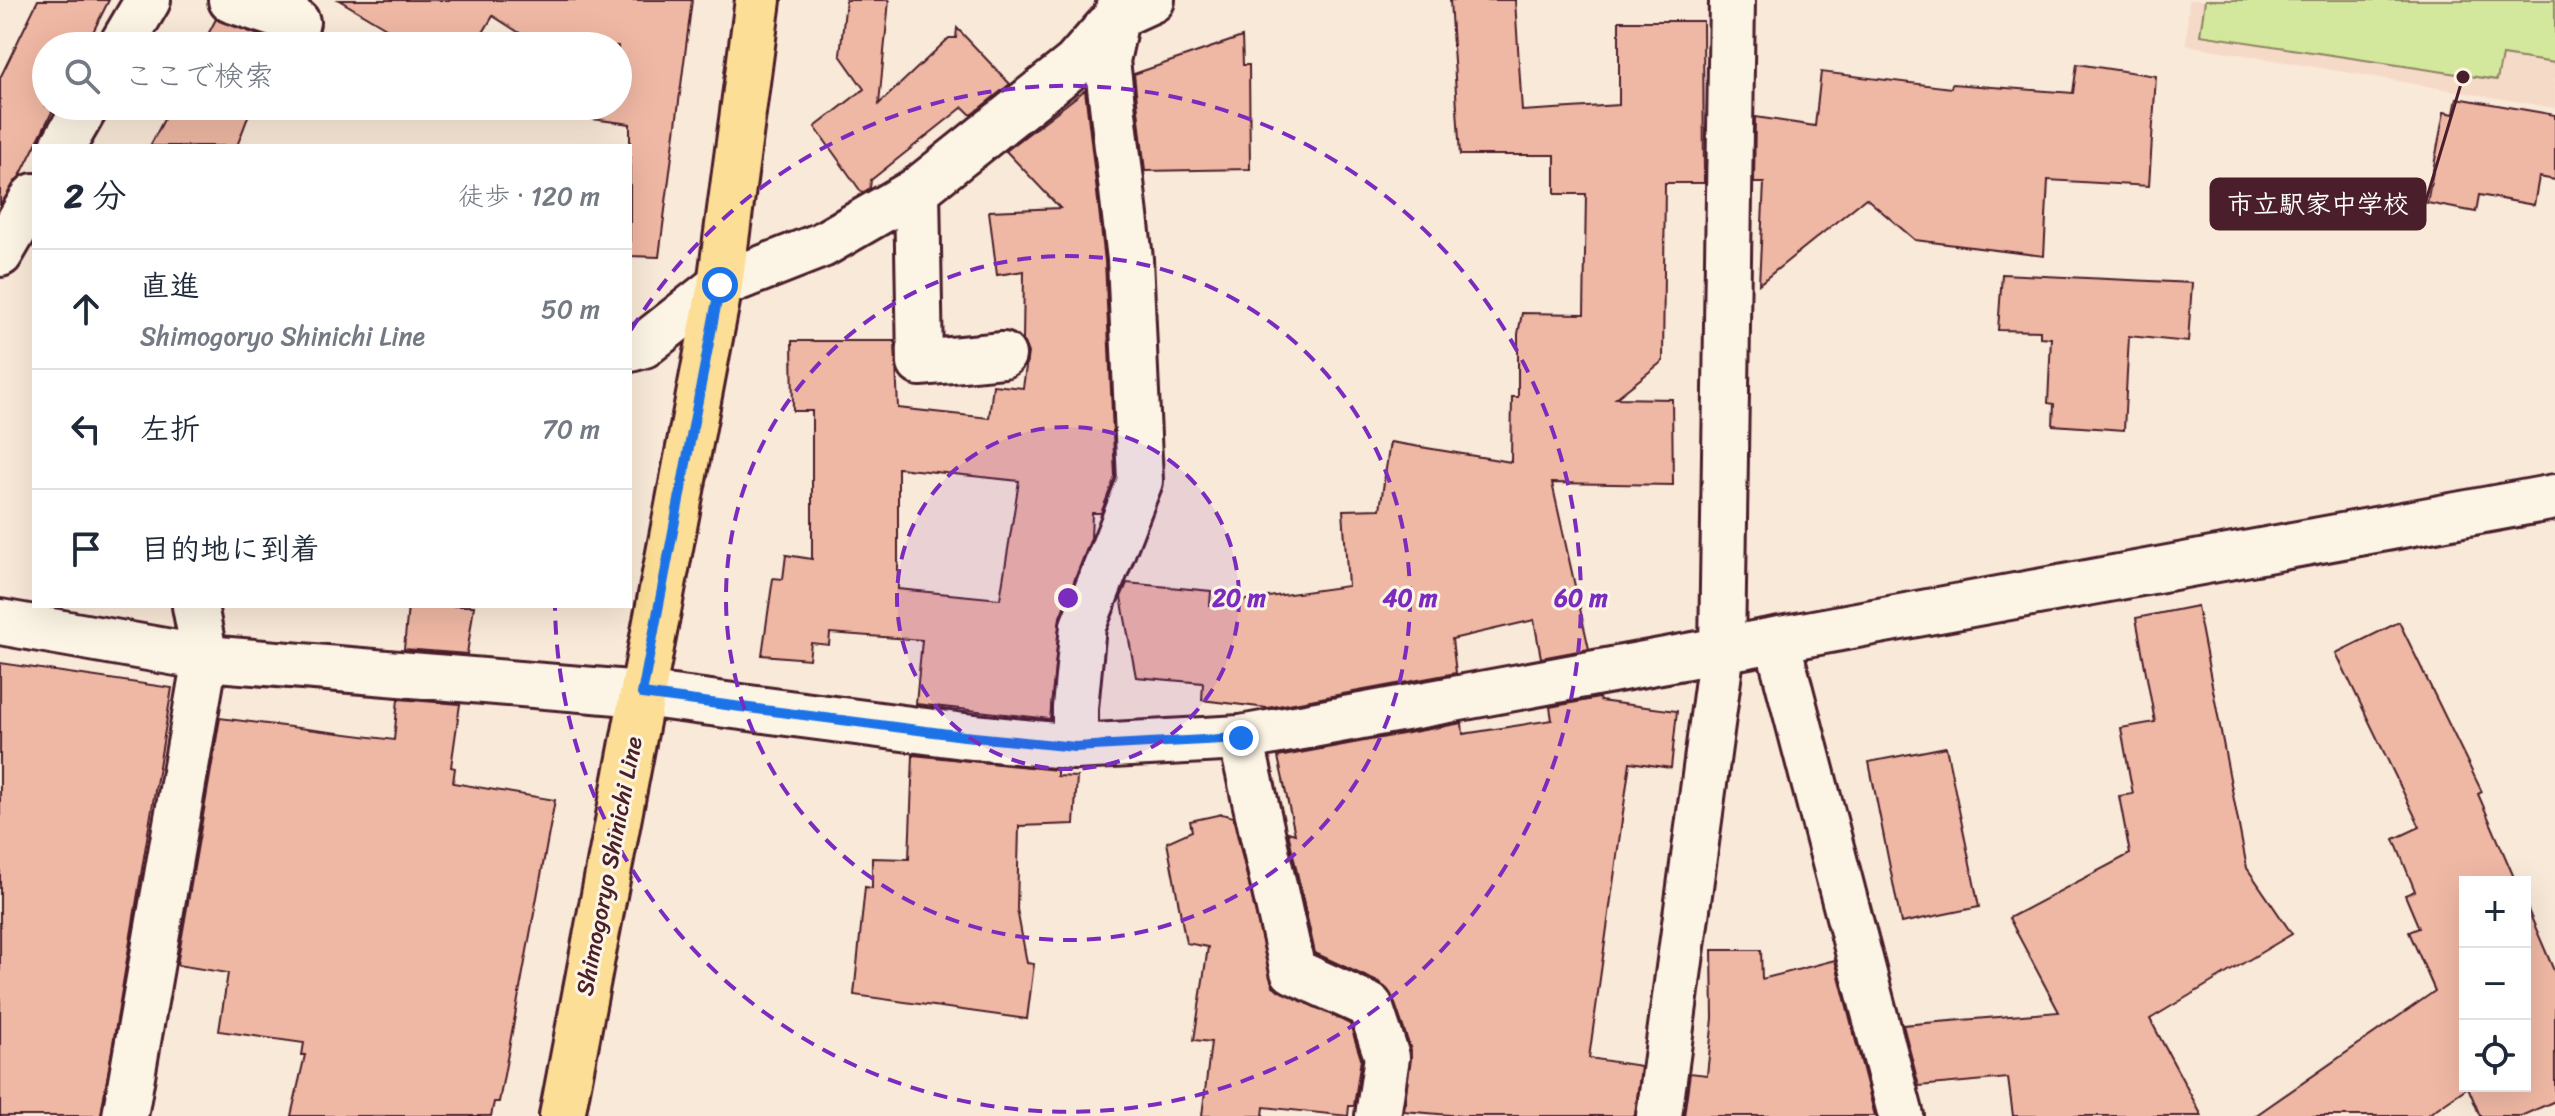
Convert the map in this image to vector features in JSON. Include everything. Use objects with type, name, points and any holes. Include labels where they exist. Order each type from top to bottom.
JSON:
[{"type":"main road","name":"Shimogoryo Shinichi Line","points":[[562,1116],[720,285],[758,0]]},
{"type":"street","points":[[129,32],[148,0]]},
{"type":"street","points":[[231,0],[297,22]]},
{"type":"street","points":[[1659,1116],[1722,650],[1732,0]]},
{"type":"street","points":[[632,348],[644,345],[720,285],[822,245],[917,190],[1075,64],[1130,5]]},
{"type":"street","points":[[1075,747],[1075,708],[1083,626],[1140,481],[1130,259],[1107,61],[1130,5]]},
{"type":"street","points":[[64,144],[78,120]]},
{"type":"street","points":[[917,190],[920,363],[1003,355]]},
{"type":"street","points":[[0,254],[32,199]]},
{"type":"street","points":[[0,622],[205,658],[642,694],[964,736],[1075,747],[1241,738],[2555,497]]},
{"type":"street","points":[[125,1116],[205,658],[195,608]]},
{"type":"street","points":[[1777,640],[1901,1116]]},
{"type":"street","points":[[1241,738],[1293,971],[1370,1006],[1387,1057],[1378,1116]]},
{"type":"shaded area","points":[[2189,0],[2555,0],[2555,108],[2186,45]]},
{"type":"green space","points":[[2205,0],[2555,0],[2555,63],[2502,55],[2497,80],[2200,35]]},
{"type":"building","points":[[38,0],[109,0],[93,32],[32,32],[32,120],[48,120],[36,144],[32,144],[32,152],[20,176],[0,205],[0,78]]},
{"type":"building","points":[[339,0],[692,0],[659,257],[632,256],[630,124],[600,120],[632,120],[632,32],[518,32],[493,16],[483,32],[383,32],[386,28]]},
{"type":"building","points":[[846,0],[889,0],[879,104],[949,38],[956,38],[957,28],[1010,84],[971,115],[963,107],[871,180],[870,188],[862,193],[815,127],[864,89],[840,55]]},
{"type":"building","points":[[1450,0],[1515,0],[1522,111],[1619,105],[1619,21],[1703,21],[1704,183],[1665,183],[1663,361],[1616,398],[1672,399],[1673,485],[1552,483],[1589,649],[1541,658],[1534,620],[1452,639],[1456,673],[1267,708],[1202,700],[1203,683],[1136,677],[1121,597],[1127,583],[1211,591],[1210,605],[1348,586],[1343,510],[1380,509],[1390,442],[1511,462],[1512,397],[1518,397],[1518,334],[1522,313],[1584,314],[1586,194],[1555,194],[1555,155],[1460,155]]},
{"type":"building","points":[[216,19],[250,32],[209,32]]},
{"type":"building","points":[[1242,37],[1243,65],[1249,65],[1250,169],[1145,171],[1134,74]]},
{"type":"building","points":[[2077,64],[2156,76],[2149,186],[2048,180],[2044,256],[1915,240],[1866,198],[1759,284],[1764,183],[1754,183],[1755,117],[1815,126],[1821,72],[1951,88],[1952,84],[2073,93]]},
{"type":"building","points":[[1085,90],[1105,261],[1115,477],[1101,513],[1092,513],[1091,538],[1060,617],[1050,719],[916,704],[922,640],[830,633],[829,645],[811,643],[809,659],[762,655],[773,578],[783,579],[786,555],[812,559],[812,411],[793,411],[792,341],[895,341],[898,408],[989,418],[993,385],[1023,388],[1028,353],[1023,341],[1024,271],[997,275],[989,211],[1060,208],[1006,151]],"holes":[[[898,468],[1019,481],[1000,599],[898,589]]]},
{"type":"building","points":[[2457,98],[2555,115],[2555,180],[2539,177],[2534,205],[2479,195],[2476,212],[2427,203],[2444,112],[2454,114]]},
{"type":"building","points":[[164,120],[247,120],[238,144],[151,144]]},
{"type":"building","points":[[2002,274],[2192,283],[2188,342],[2129,336],[2124,430],[2053,425],[2054,404],[2048,403],[2051,338],[2040,337],[2040,331],[1998,330]]},
{"type":"building","points":[[2197,606],[2247,868],[2292,934],[2150,1019],[2202,1116],[2013,1116],[2008,1078],[1919,1086],[1903,1025],[2059,1012],[2009,918],[2130,854],[2119,796],[2133,794],[2121,728],[2155,722],[2136,618]]},
{"type":"building","points":[[408,608],[474,608],[467,654],[404,649]]},
{"type":"building","points":[[2399,622],[2482,792],[2478,794],[2513,876],[2459,876],[2461,1092],[2426,1116],[2255,1116],[2435,991],[2409,932],[2419,928],[2405,895],[2415,891],[2394,839],[2420,827],[2336,653]]},
{"type":"building","points":[[0,663],[172,688],[101,1116],[0,1116]]},
{"type":"building","points":[[1599,698],[1600,701],[1677,711],[1671,768],[1630,762],[1589,1058],[1641,1066],[1635,1116],[1462,1116],[1404,1111],[1411,1050],[1393,998],[1380,983],[1315,953],[1288,832],[1295,834],[1278,757],[1462,723],[1463,734],[1552,720],[1550,707]]},
{"type":"building","points":[[398,699],[460,704],[451,767],[455,768],[453,783],[555,800],[499,1102],[494,1102],[491,1116],[291,1116],[305,1055],[302,1055],[304,1043],[219,1031],[228,973],[177,965],[220,718],[394,740]]},
{"type":"building","points":[[1946,747],[1979,907],[1901,923],[1869,762]]},
{"type":"building","points":[[913,755],[1057,770],[1057,776],[1077,777],[1074,824],[1019,826],[1017,909],[1027,963],[1034,964],[1027,1019],[854,995],[865,887],[872,888],[872,858],[909,859]]},
{"type":"building","points":[[1222,814],[1233,817],[1273,986],[1350,1024],[1361,1059],[1354,1106],[1349,1106],[1348,1116],[1264,1107],[1263,1116],[1202,1116],[1211,1042],[1194,1040],[1208,947],[1186,943],[1167,842],[1192,831],[1190,821]]},
{"type":"building","points":[[2531,917],[2555,973],[2555,1101],[2521,1116],[2480,1116],[2470,1092],[2531,1092]]},
{"type":"building","points":[[1712,950],[1761,950],[1762,979],[1835,960],[1875,1116],[1684,1116],[1690,1073],[1707,1075],[1713,1018]]},
{"type":"place","name":"市立駅家中学校","points":[[2463,77]]},
{"type":"route","points":[[720,285],[642,694],[964,736],[1075,747],[1241,738]]}]
